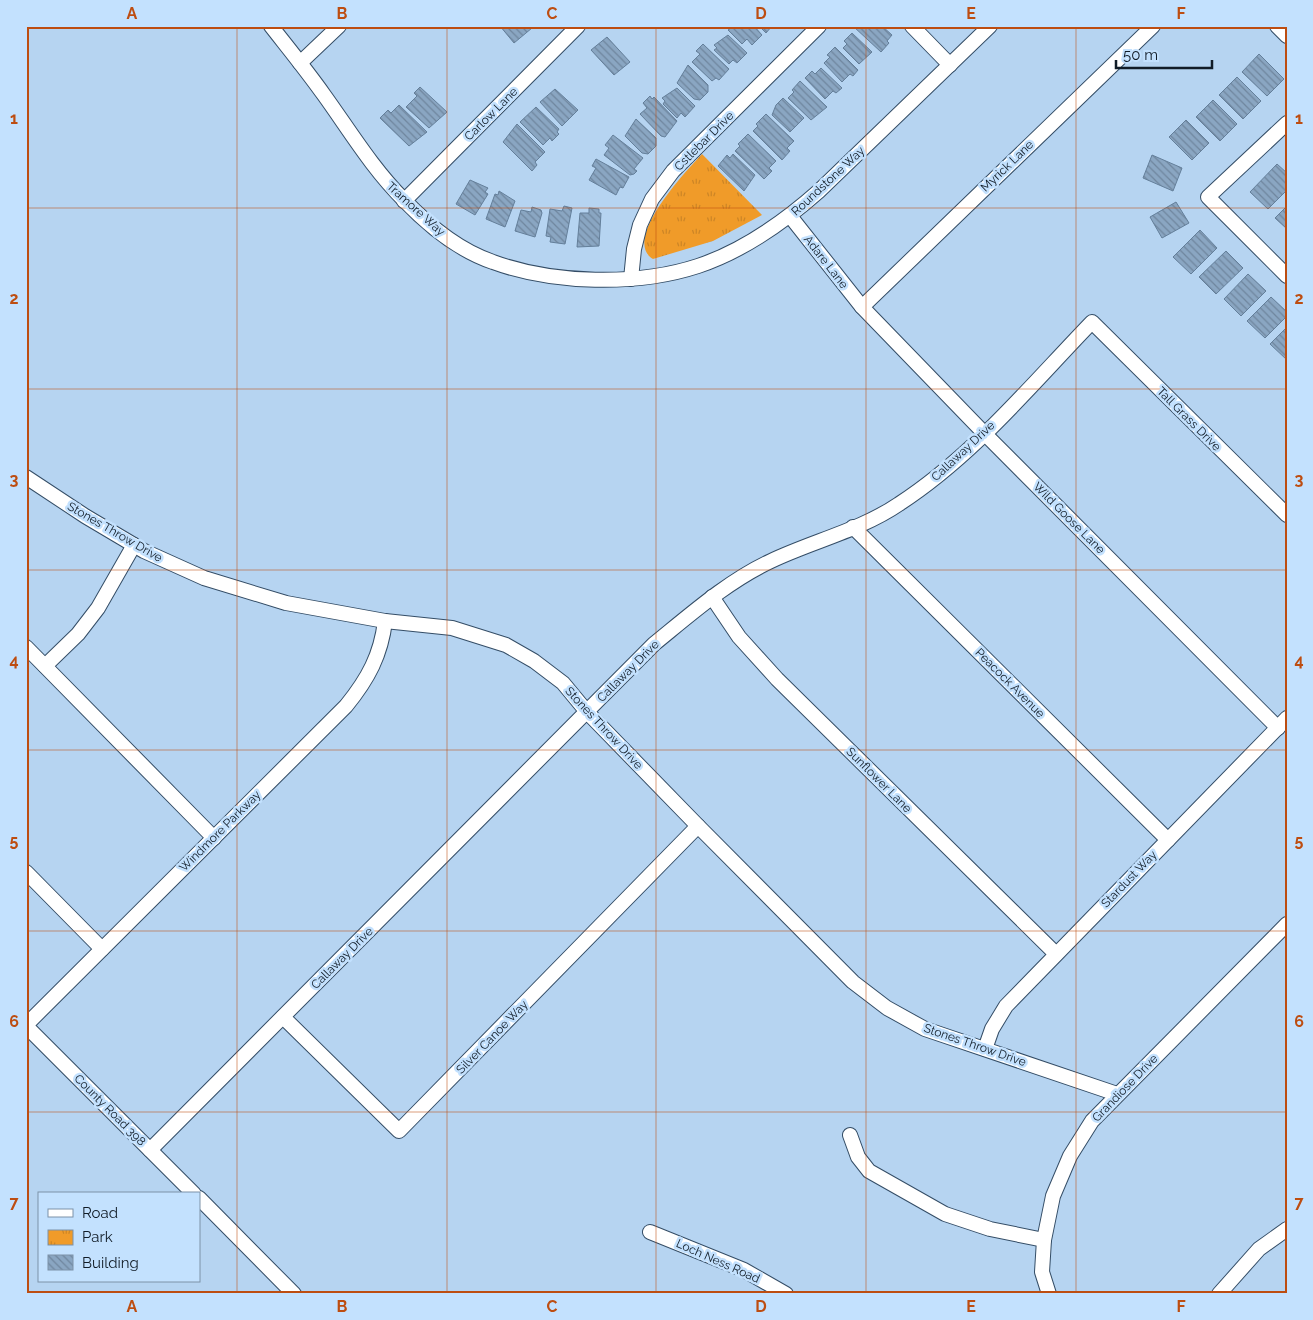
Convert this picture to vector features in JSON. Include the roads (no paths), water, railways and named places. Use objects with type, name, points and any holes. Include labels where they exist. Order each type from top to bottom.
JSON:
[{"type":"street","name":"Tramore Way","points":[[271,26],[300,62],[361,151],[404,201],[455,242],[492,262],[537,275],[585,280],[631,279]]},
{"type":"street","points":[[300,62],[339,26]]},
{"type":"street","name":"Carlow Lane","points":[[404,201],[578,26]]},
{"type":"street","name":"Cstlebar Drive","points":[[631,279],[634,248],[640,225],[652,199],[673,172],[818,26]]},
{"type":"street","points":[[912,26],[950,64]]},
{"type":"street","name":"Roundstone Way","points":[[631,279],[698,266],[750,242],[790,216],[990,26]]},
{"type":"street","name":"Myrick Lane","points":[[862,306],[1153,26]]},
{"type":"street","points":[[1277,26],[1287,36]]},
{"type":"street","points":[[1287,123],[1208,197],[1287,276]]},
{"type":"street","name":"Adare Lane","points":[[790,216],[862,306]]},
{"type":"street","name":"Wild Goose Lane","points":[[862,306],[984,433],[1282,723]]},
{"type":"street","name":"Callaway Drive","points":[[150,1150],[654,644],[712,597],[770,561],[853,527],[898,506],[940,476],[1092,322]]},
{"type":"street","name":"Tall Grass Drive","points":[[1092,322],[1287,515]]},
{"type":"street","name":"Stones Throw Drive","points":[[26,477],[85,516],[134,545],[204,578],[286,603],[385,621],[452,628],[506,645],[534,661],[563,683],[587,712],[698,826],[860,987],[887,1008],[925,1029],[1117,1094]]},
{"type":"street","name":"Peacock Avenue","points":[[853,527],[1168,840]]},
{"type":"street","points":[[45,666],[78,634],[98,608],[134,545]]},
{"type":"street","name":"Sunflower Lane","points":[[712,597],[739,637],[777,679],[1056,954]]},
{"type":"street","name":"Windmore Parkway","points":[[26,1025],[346,706],[376,663],[383,639],[385,621]]},
{"type":"street","points":[[26,647],[214,838]]},
{"type":"street","name":"Stardust Way","points":[[985,1049],[992,1029],[1006,1006],[1282,723]]},
{"type":"street","name":"Silver Canoe Way","points":[[283,1017],[399,1131],[698,826]]},
{"type":"street","points":[[26,872],[102,949]]},
{"type":"street","name":"Grandiose Drive","points":[[1048,1294],[1042,1272],[1044,1240],[1053,1196],[1070,1156],[1092,1121],[1287,924]]},
{"type":"street","name":"County Road 398","points":[[26,1025],[192,1192]]},
{"type":"street","points":[[850,1135],[858,1157],[869,1171],[945,1214],[990,1230],[1044,1240]]},
{"type":"street","points":[[200,1199],[294,1294]]},
{"type":"street","points":[[1218,1294],[1260,1249],[1287,1229]]},
{"type":"street","name":"Loch Ness Road","points":[[650,1232],[744,1270],[786,1294]]}]
